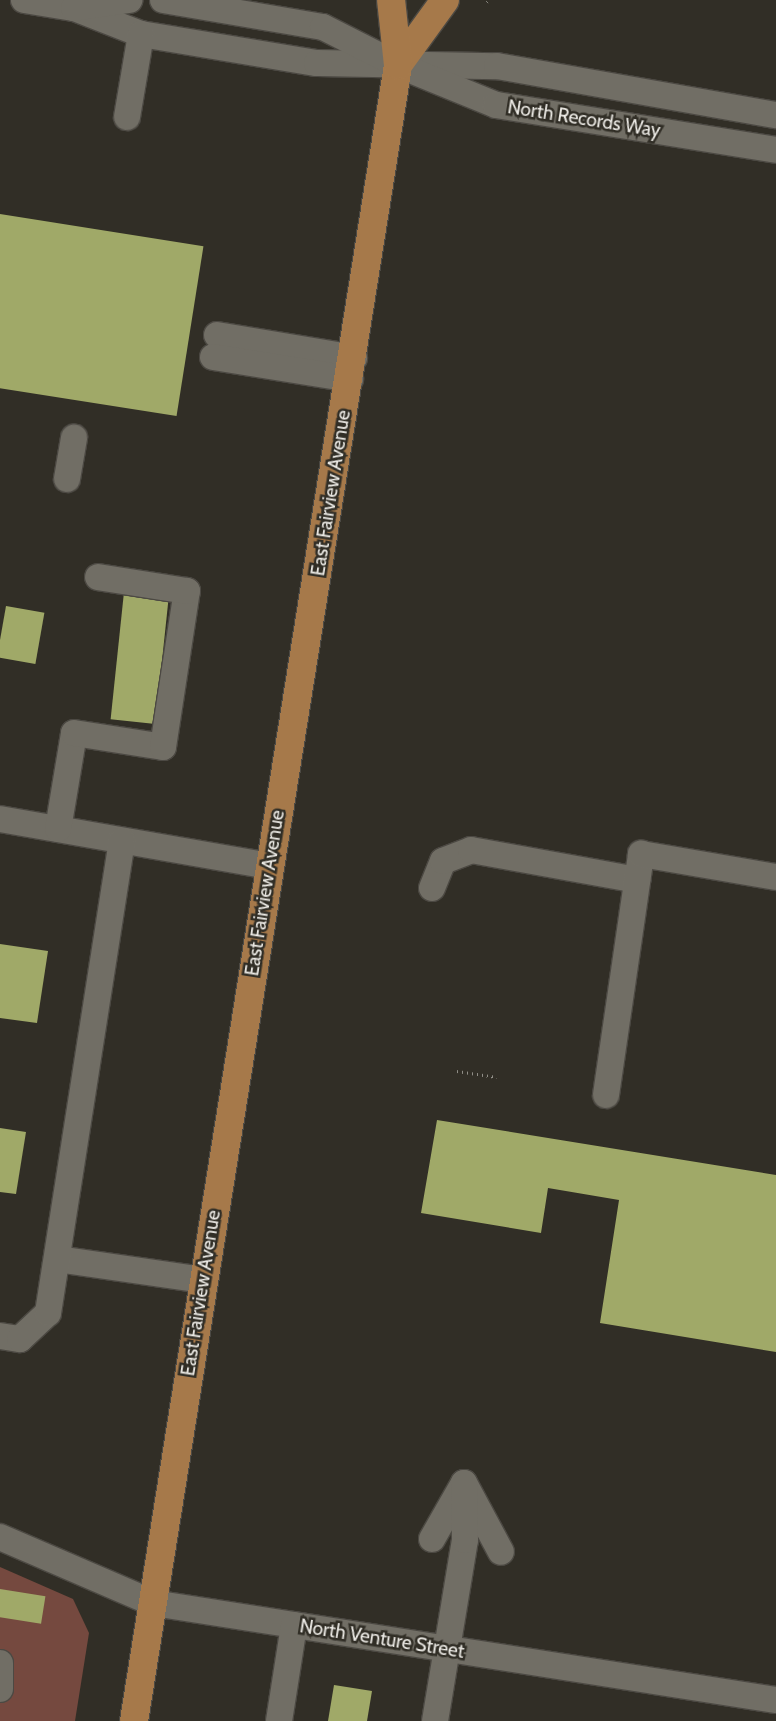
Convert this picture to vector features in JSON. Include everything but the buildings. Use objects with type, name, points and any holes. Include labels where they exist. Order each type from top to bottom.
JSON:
[{"type":"main road","name":"East Fairview Avenue","points":[[134,1721],[269,866],[352,368],[398,65],[391,0]]},
{"type":"main road","name":"East Fairview Avenue","points":[[398,65],[445,0]]},
{"type":"street","name":"North Records Way","points":[[24,0],[74,8],[141,34],[317,63],[498,66],[776,115]]},
{"type":"street","name":"North Records Way","points":[[74,8],[129,0]]},
{"type":"street","name":"North Records Way","points":[[163,0],[323,28],[398,65],[496,105],[776,150]]},
{"type":"street","points":[[128,117],[141,34]]},
{"type":"street","points":[[215,346],[352,368]]},
{"type":"street","points":[[68,479],[74,438]]},
{"type":"street","points":[[58,829],[74,733],[163,747],[187,591],[98,578]]},
{"type":"street","points":[[0,820],[269,866]]},
{"type":"street","points":[[0,1336],[20,1339],[48,1313],[122,841]]},
{"type":"street","points":[[432,888],[443,861],[471,850],[637,880]]},
{"type":"street","points":[[606,1095],[641,854],[776,877]]},
{"type":"street","points":[[57,1258],[203,1280]]},
{"type":"street","points":[[432,1539],[464,1483]]},
{"type":"street","points":[[464,1483],[501,1552]]},
{"type":"street","points":[[435,1721],[465,1540],[464,1483]]},
{"type":"street","name":"North Venture Street","points":[[0,1537],[152,1603],[776,1700]]},
{"type":"street","points":[[279,1721],[294,1625]]},
{"type":"street","points":[[0,1663],[0,1689]]},
{"type":"path","points":[[457,1071],[497,1077]]},
{"type":"shaded area","points":[[0,1567],[73,1599],[89,1633],[75,1721],[0,1721]]}]
